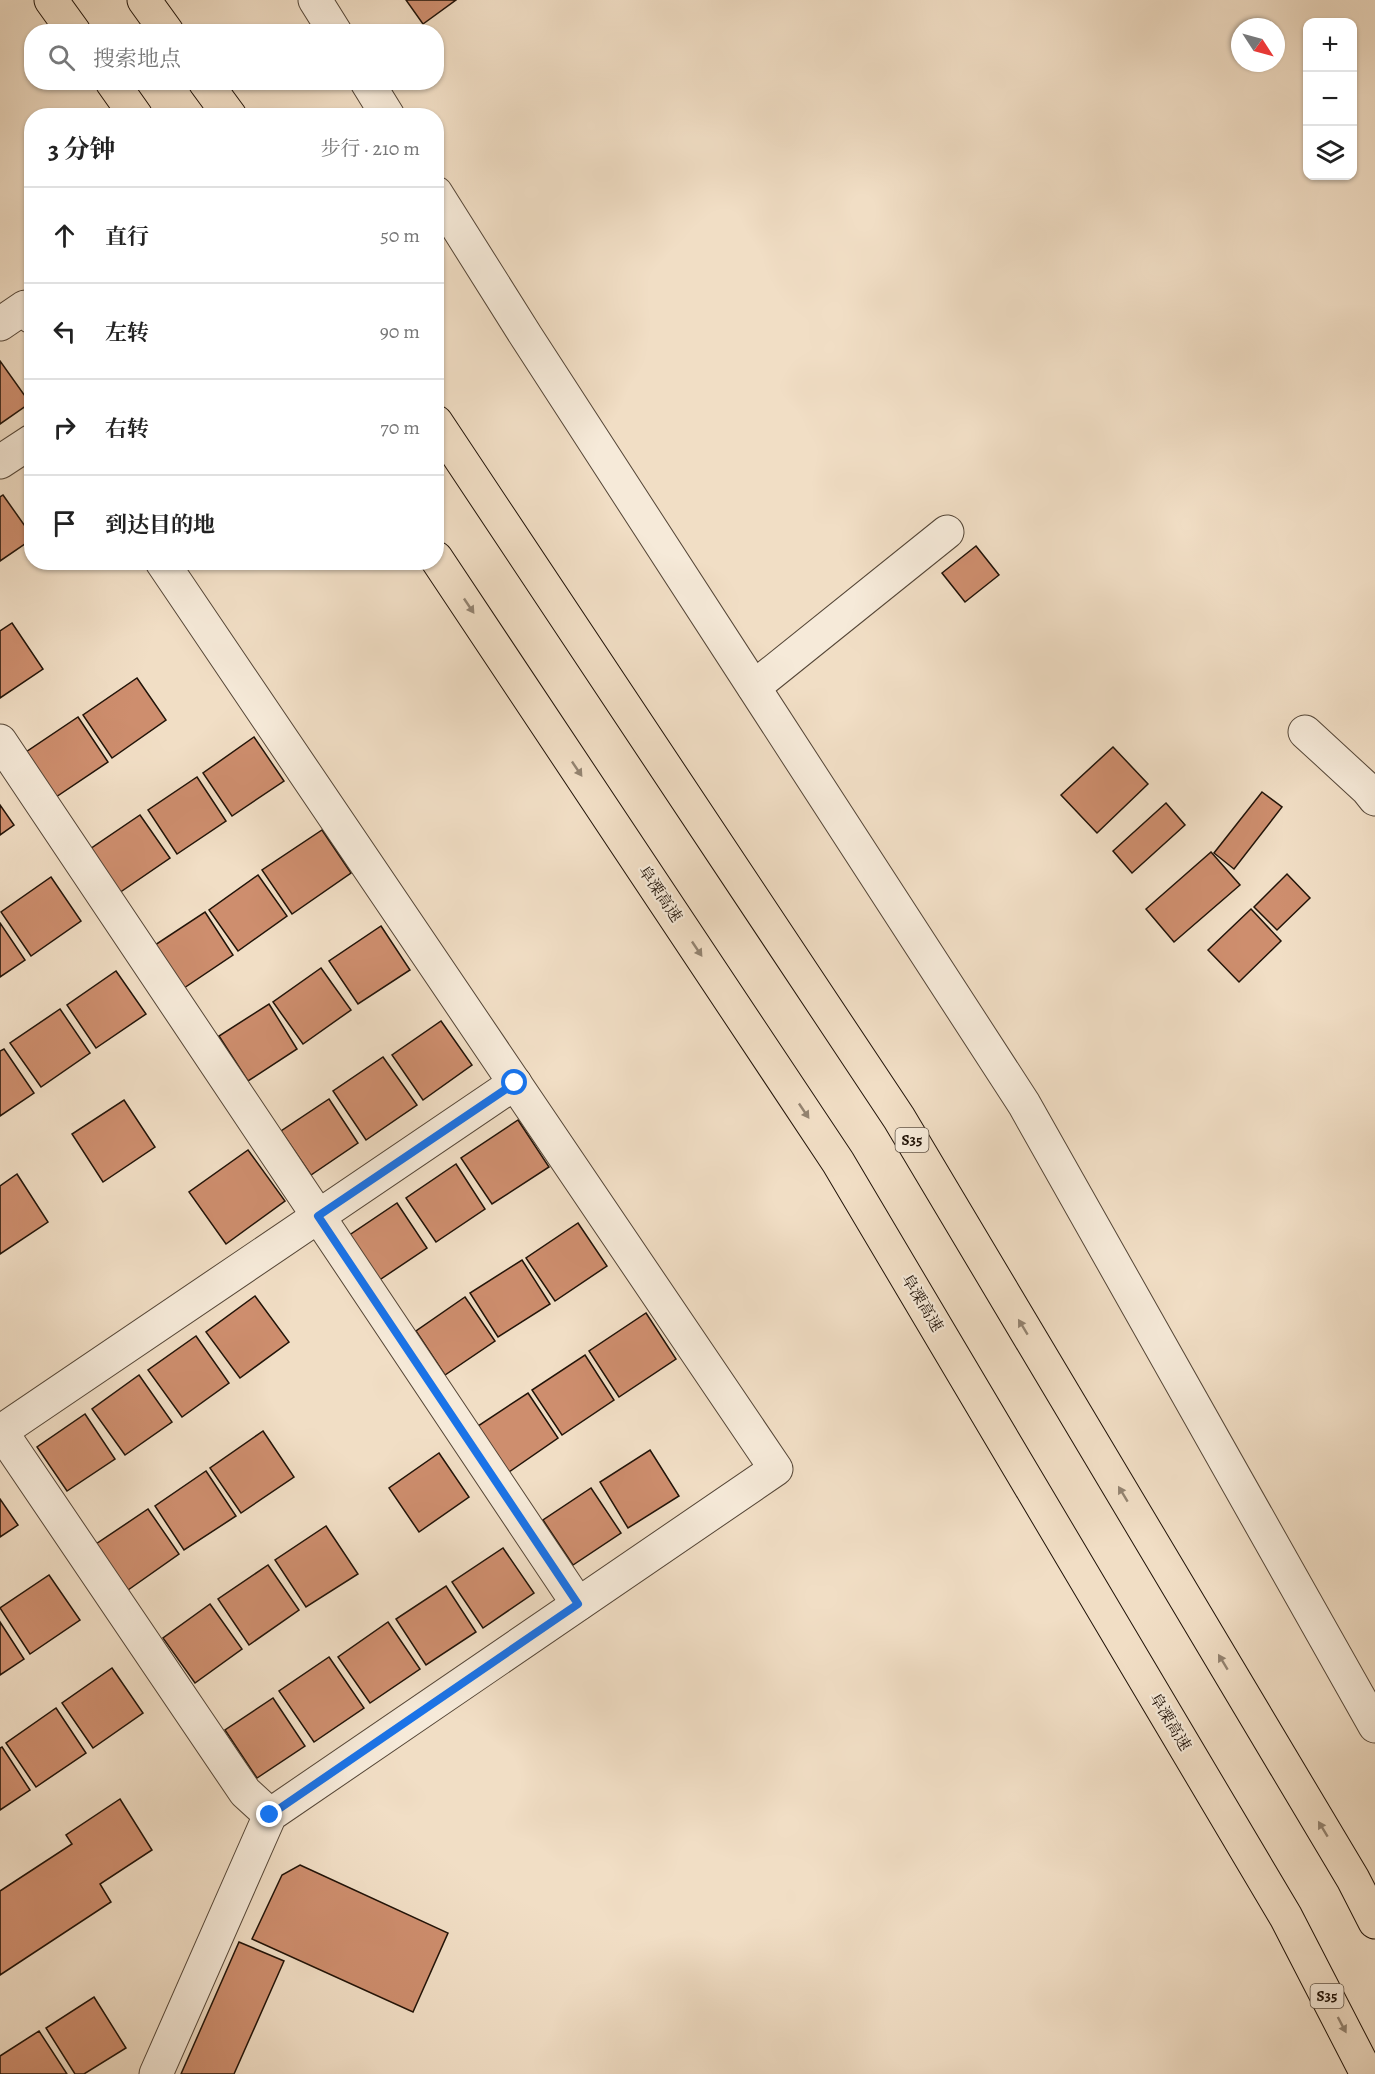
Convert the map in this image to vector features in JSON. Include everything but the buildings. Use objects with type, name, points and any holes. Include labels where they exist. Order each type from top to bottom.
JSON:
[{"type":"highway","points":[[51,0],[68,24]]},
{"type":"highway","points":[[144,0],[161,24]]},
{"type":"highway","points":[[118,90],[130,108]]},
{"type":"highway","points":[[211,90],[224,108]]},
{"type":"highway","name":"S35","points":[[444,434],[899,1118],[1353,1879],[1375,1922]]},
{"type":"highway","name":"阜溧高速","points":[[444,570],[838,1162],[1286,1917],[1367,2074]]},
{"type":"street","points":[[315,0],[330,24]]},
{"type":"street","points":[[372,90],[383,108]]},
{"type":"street","points":[[444,206],[1024,1104],[1375,1726]]},
{"type":"street","points":[[0,324],[24,308]]},
{"type":"street","points":[[0,462],[24,446]]},
{"type":"street","points":[[754,687],[947,532]]},
{"type":"street","points":[[156,2074],[270,1815],[776,1469],[167,570]]},
{"type":"street","points":[[1305,732],[1375,799]]},
{"type":"street","points":[[0,741],[578,1604]]},
{"type":"street","points":[[270,1815],[245,1792],[0,1431],[515,1083]]},
{"type":"route","points":[[270,1815],[578,1604],[318,1216],[515,1083]]}]
